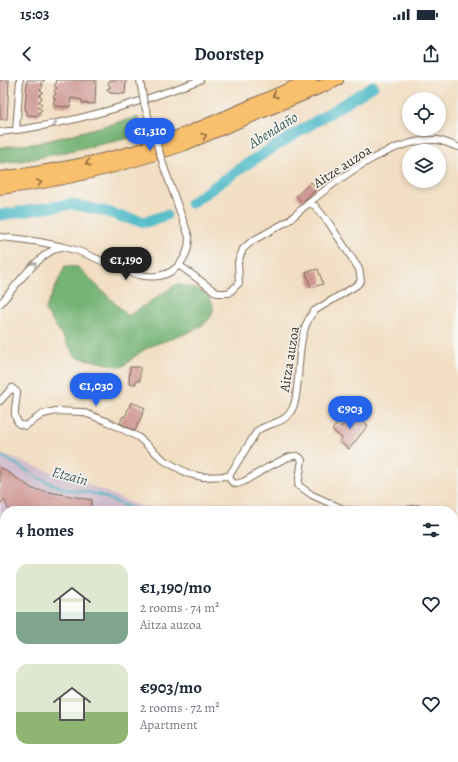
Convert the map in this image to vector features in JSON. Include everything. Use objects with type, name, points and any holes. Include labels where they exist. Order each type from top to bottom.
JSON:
[{"type":"highway","points":[[0,178],[53,171],[136,151],[186,133],[311,80]]},
{"type":"highway","points":[[0,188],[27,185],[85,174],[155,154],[185,144],[338,80]]},
{"type":"street","points":[[16,130],[20,80]]},
{"type":"street","points":[[0,237],[21,239],[89,254],[134,274],[160,276],[174,270],[179,266],[186,254],[189,237],[152,131],[144,103],[140,80]]},
{"type":"street","points":[[0,132],[75,120],[112,110],[200,80]]},
{"type":"street","name":"Aitze auzoa","points":[[308,203],[337,180],[367,161],[404,145],[421,140],[439,140],[458,147]]},
{"type":"street","points":[[179,266],[217,293],[230,293],[239,283],[240,276],[238,262],[243,249],[252,241],[288,221],[308,203]]},
{"type":"street","name":"Aitza auzoa","points":[[229,476],[257,431],[262,427],[285,418],[293,407],[301,355],[302,338],[309,316],[314,311],[357,285],[361,280],[359,269],[328,223],[315,206],[308,203]]},
{"type":"street","points":[[0,304],[39,260],[54,249],[62,247]]},
{"type":"street","points":[[0,401],[12,388],[18,392],[14,410],[15,418],[19,424],[25,426],[42,414],[56,411],[82,412],[106,421],[138,437],[165,461],[189,474],[203,477],[229,476],[231,481],[236,484],[243,482],[280,462],[294,456],[298,456],[302,460],[298,485],[305,491],[337,506]]},
{"type":"shaded area","points":[[0,454],[87,484],[139,506],[0,506]]},
{"type":"green space","points":[[138,117],[144,135],[28,160],[0,163],[0,147],[39,143]]},
{"type":"green space","points":[[65,266],[78,267],[128,316],[177,284],[188,286],[204,293],[211,301],[213,307],[212,315],[207,322],[198,328],[149,347],[122,367],[76,357],[45,310]]},
{"type":"building","points":[[0,80],[9,80],[7,119],[0,119]]},
{"type":"building","points":[[27,80],[45,80],[41,84],[43,86],[40,90],[43,92],[39,96],[42,98],[39,102],[42,104],[38,107],[42,110],[39,112],[39,116],[27,115],[27,110],[25,110]]},
{"type":"building","points":[[55,80],[96,80],[95,104],[82,103],[82,100],[71,98],[70,107],[55,106],[53,102],[56,100],[53,97],[56,94],[54,91],[57,88],[54,85],[57,82]]},
{"type":"building","points":[[110,80],[126,80],[125,94],[110,93],[107,89],[111,87],[108,84]]},
{"type":"building","points":[[311,182],[317,189],[302,202],[296,196]]},
{"type":"building","points":[[318,269],[323,284],[311,288],[306,272]]},
{"type":"building","points":[[130,367],[140,367],[140,381],[136,381],[136,384],[129,384]]},
{"type":"building","points":[[131,402],[145,408],[135,431],[120,423],[123,416],[125,417]]},
{"type":"building","points":[[352,413],[368,425],[349,449],[340,442],[342,438],[332,430],[337,424],[341,427]]},
{"type":"building","points":[[0,467],[33,489],[92,500],[91,506],[7,506],[5,501],[0,503]]},
{"type":"waterway","name":"Abendaño","points":[[191,203],[250,162],[373,86]]},
{"type":"waterway","name":"Abendaño","points":[[0,215],[72,204],[146,222],[166,215]]},
{"type":"waterway","name":"Etzain","points":[[0,455],[41,479],[65,489],[97,494],[126,506]]}]
